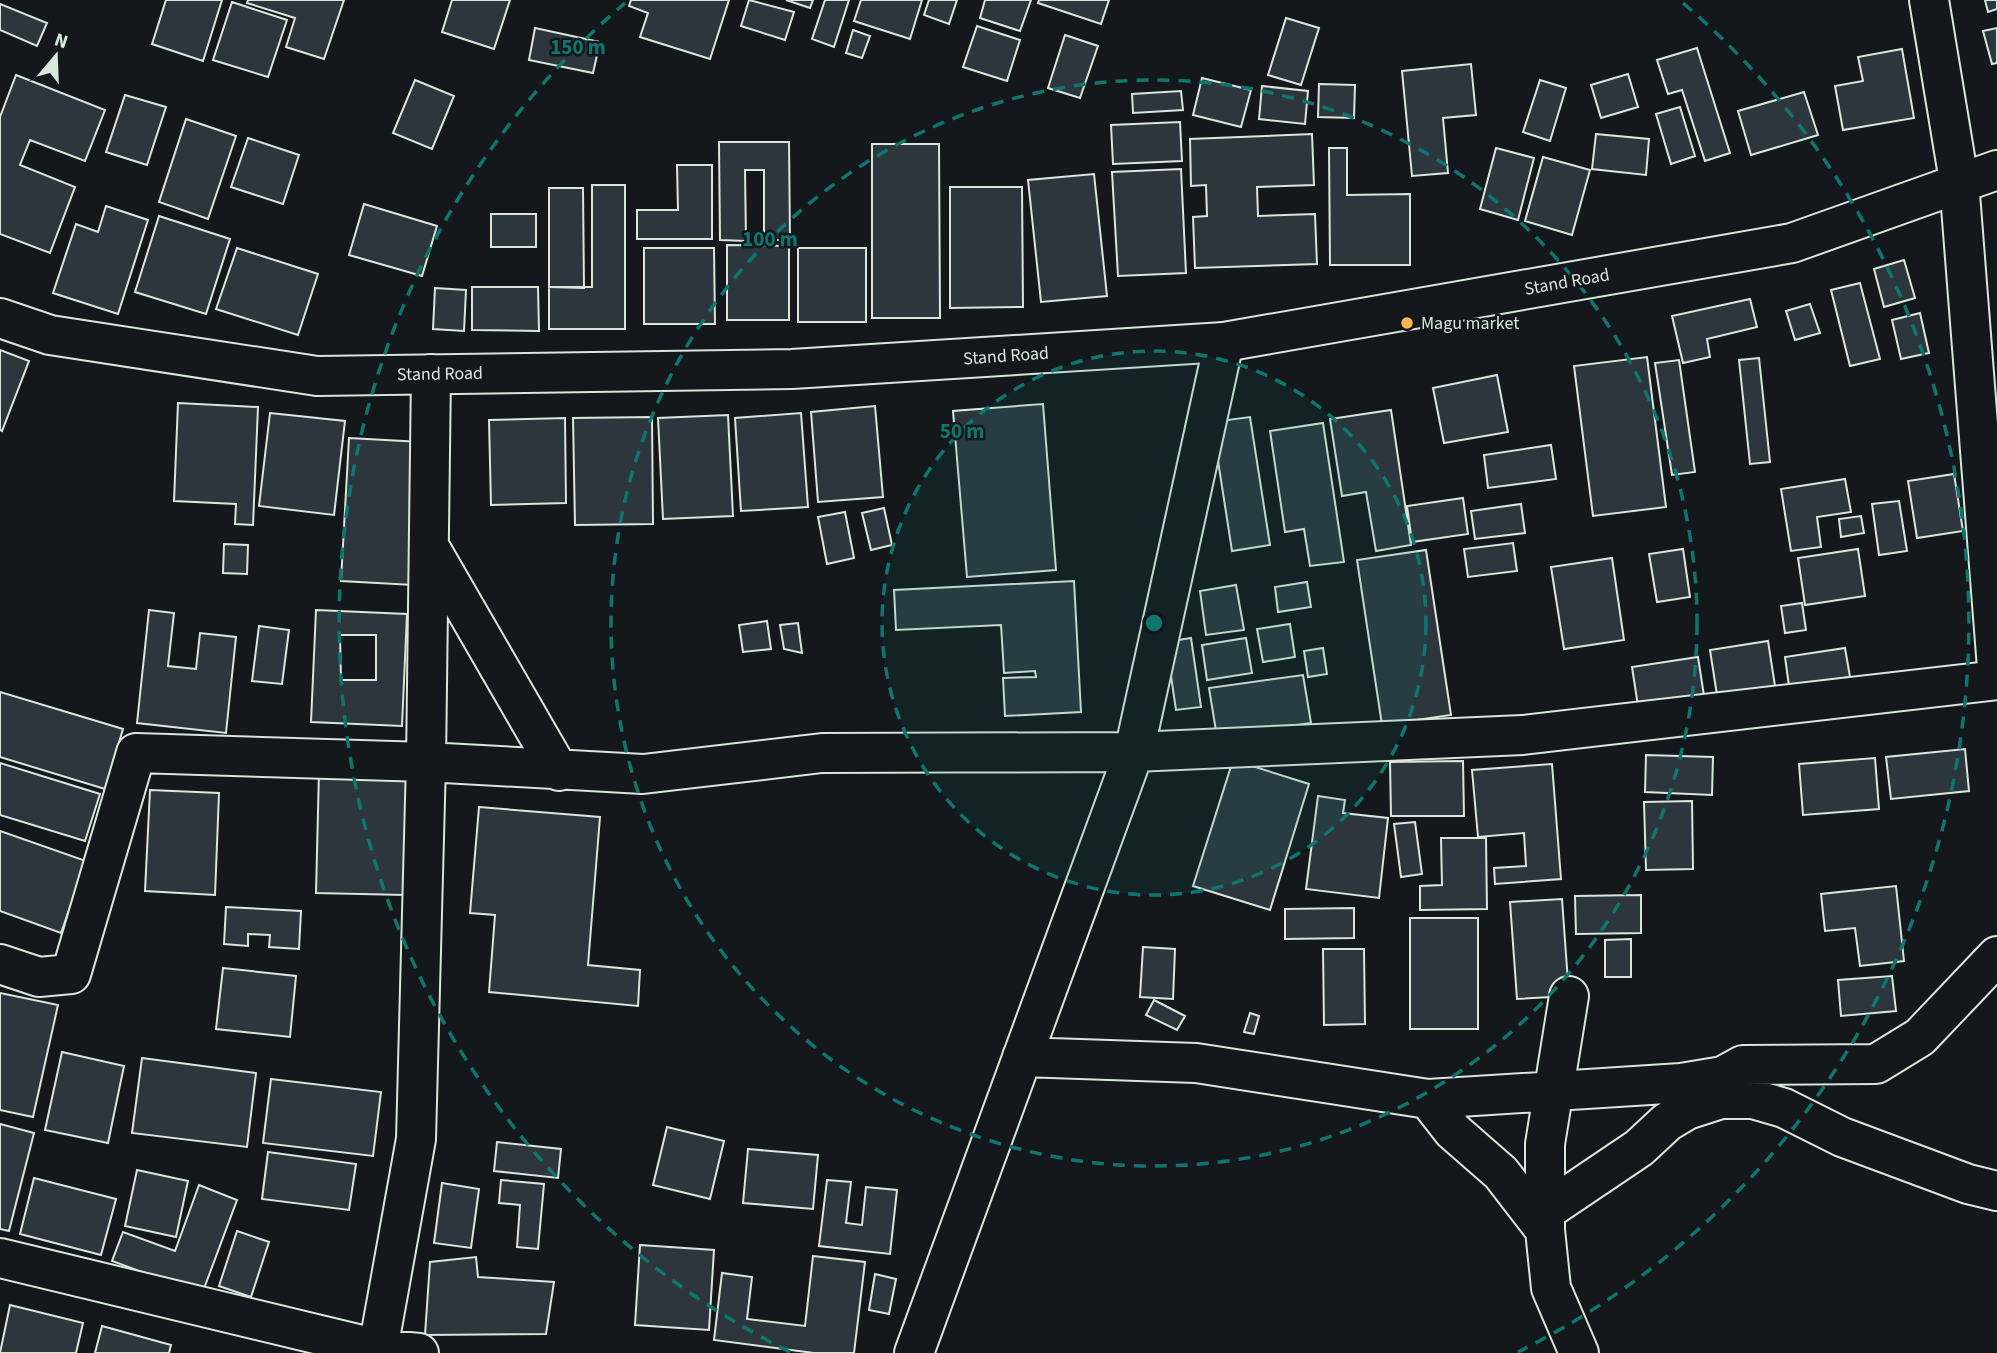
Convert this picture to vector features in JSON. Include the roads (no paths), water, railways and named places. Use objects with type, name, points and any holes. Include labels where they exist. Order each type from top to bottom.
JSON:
[{"type":"street","points":[[1928,0],[1959,181],[1992,538],[1997,668]]},
{"type":"street","name":"Stand Road","points":[[0,318],[50,335],[317,376],[792,369],[1224,342],[1792,243],[1959,181],[1997,170]]},
{"type":"street","points":[[914,1353],[1134,752],[1224,342]]},
{"type":"street","points":[[378,1349],[416,1139],[426,762],[431,374]]},
{"type":"street","points":[[429,546],[559,771]]},
{"type":"street","points":[[0,964],[39,977],[71,974],[136,753],[426,762],[643,774],[822,753],[1134,752],[1523,735],[1997,680]]},
{"type":"street","points":[[1022,1057],[1196,1063],[1428,1099],[1681,1083],[1723,1076],[1743,1065],[1876,1063],[1920,1037],[1997,956]]},
{"type":"street","points":[[1569,996],[1551,1092],[1545,1144],[1545,1221],[1551,1288],[1579,1353]]},
{"type":"street","points":[[1428,1099],[1453,1131],[1501,1173],[1545,1221]]},
{"type":"street","points":[[1545,1221],[1639,1148],[1667,1122],[1721,1099],[1753,1099],[1784,1108],[1842,1137],[1968,1184],[1997,1191]]},
{"type":"street","points":[[0,1258],[378,1349],[419,1353]]},
{"type":"place","name":"Magu market","points":[[1407,323]]}]
